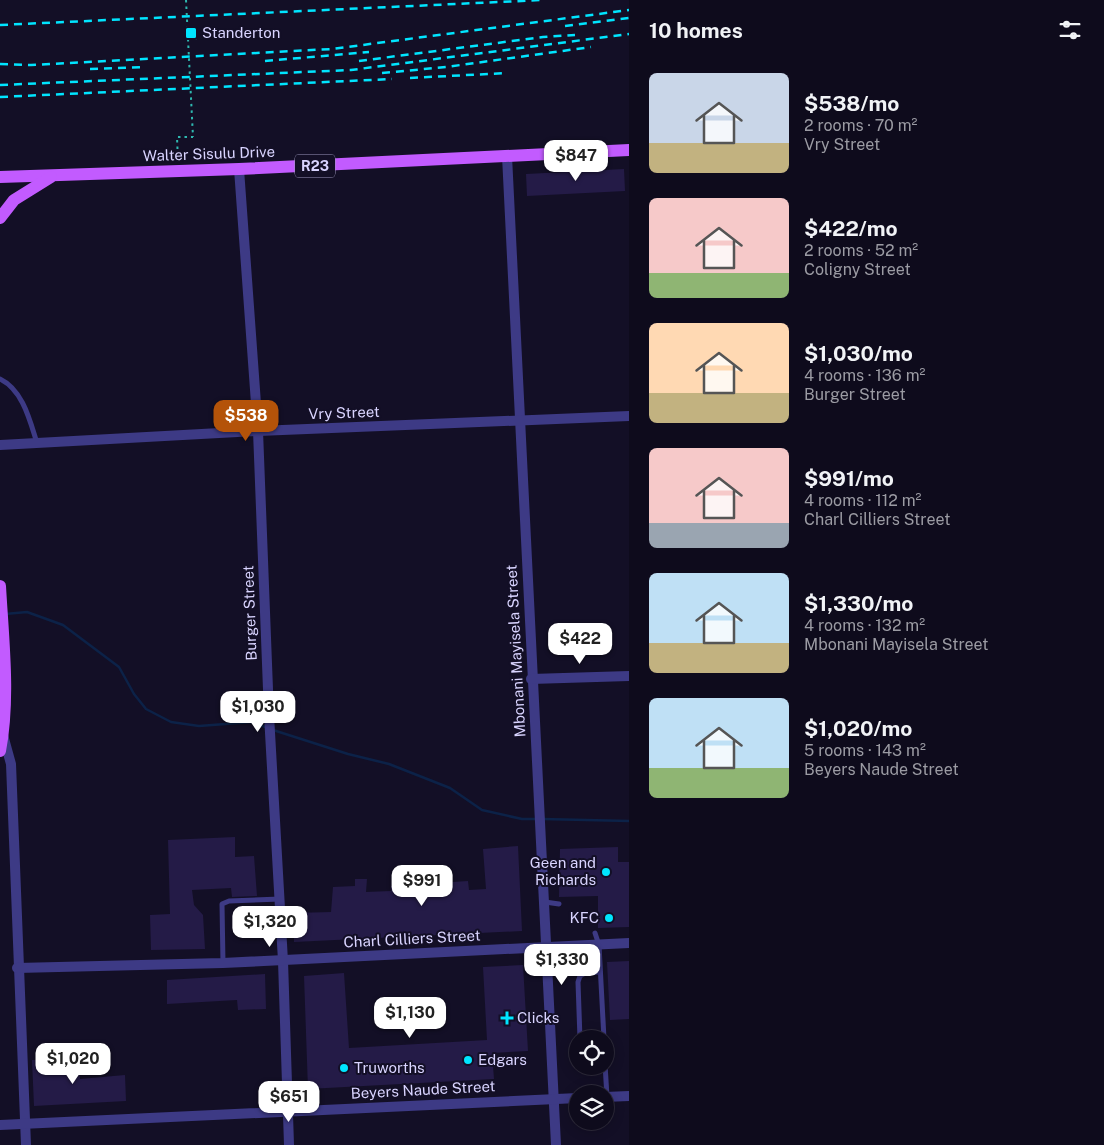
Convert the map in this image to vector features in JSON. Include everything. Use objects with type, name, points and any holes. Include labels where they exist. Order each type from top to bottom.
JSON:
[{"type":"main road","name":"Walter Sisulu Drive","points":[[0,177],[239,169],[629,150]]},
{"type":"main road","points":[[0,218],[14,200],[40,182],[56,175]]},
{"type":"main road","points":[[0,586],[4,662],[3,734],[0,751]]},
{"type":"street","name":"Mbonani Mayisela Street","points":[[507,156],[538,804],[548,947],[556,1145]]},
{"type":"street","name":"Burger Street","points":[[239,169],[258,431],[269,715],[283,961],[289,1145]]},
{"type":"street","name":"Vry Street","points":[[0,445],[258,431],[629,416]]},
{"type":"street","points":[[532,679],[629,676]]},
{"type":"street","points":[[3,734],[11,764],[17,968],[26,1145]]},
{"type":"street","name":"Charl Cilliers Street","points":[[17,968],[283,961],[629,943]]},
{"type":"street","points":[[614,1097],[629,1096]]},
{"type":"street","name":"Beyers Naude Street","points":[[0,1125],[569,1098]]},
{"type":"lane","points":[[0,379],[10,384],[17,395],[28,416],[37,443]]},
{"type":"lane","points":[[223,963],[222,904],[229,901],[280,899]]},
{"type":"lane","points":[[545,902],[559,904]]},
{"type":"lane","points":[[595,933],[599,945],[603,1030]]},
{"type":"lane","points":[[580,1030],[578,982],[580,976],[585,973],[600,972]]},
{"type":"path","points":[[178,155],[177,137],[193,137],[186,0]]},
{"type":"path","points":[[188,38],[202,38]]},
{"type":"building","points":[[624,169],[625,191],[527,196],[526,174]]},
{"type":"building","points":[[235,837],[235,857],[254,856],[257,896],[232,897],[231,888],[192,890],[194,905],[203,915],[205,949],[151,950],[150,915],[170,914],[168,840]]},
{"type":"building","points":[[518,846],[522,931],[294,942],[294,913],[331,912],[333,887],[355,886],[355,879],[367,879],[366,892],[391,891],[391,886],[468,881],[469,890],[486,889],[483,849]]},
{"type":"building","points":[[618,847],[618,862],[629,862],[629,927],[598,928],[598,896],[559,897],[560,849]]},
{"type":"building","points":[[629,961],[629,1019],[610,1020],[607,962]]},
{"type":"building","points":[[523,965],[528,1051],[492,1053],[494,1079],[308,1089],[304,976],[344,973],[349,1048],[487,1040],[483,967]]},
{"type":"building","points":[[265,974],[266,1009],[238,1010],[237,1000],[167,1004],[167,980]]},
{"type":"building","points":[[79,1058],[80,1079],[125,1075],[126,1101],[34,1106],[32,1060]]},
{"type":"waterway","points":[[5,614],[27,612],[63,625],[119,667],[134,694],[146,709],[171,722],[199,726],[252,722],[268,728]]},
{"type":"waterway","points":[[273,730],[348,754],[389,764],[450,788],[482,810],[522,819],[538,819]]},
{"type":"waterway","points":[[543,819],[629,821]]},
{"type":"railway","points":[[0,25],[542,0]]},
{"type":"railway","points":[[0,64],[31,65],[332,49],[629,10]]},
{"type":"railway","points":[[565,26],[629,18]]},
{"type":"railway","points":[[0,85],[351,70],[629,34]]},
{"type":"railway","points":[[359,61],[543,37],[575,35]]},
{"type":"railway","points":[[382,73],[446,67],[591,47]]},
{"type":"railway","points":[[265,61],[369,52]]},
{"type":"railway","points":[[90,69],[145,67]]},
{"type":"railway","points":[[410,78],[507,73]]},
{"type":"railway","points":[[0,97],[392,79]]},
{"type":"place","name":"Standerton","points":[[191,33]]},
{"type":"place","name":"Geen and Richards","points":[[606,872]]},
{"type":"place","name":"KFC","points":[[609,918]]},
{"type":"place","name":"Clicks","points":[[507,1018]]},
{"type":"place","name":"Edgars","points":[[468,1060]]},
{"type":"place","name":"Truworths","points":[[344,1068]]}]
